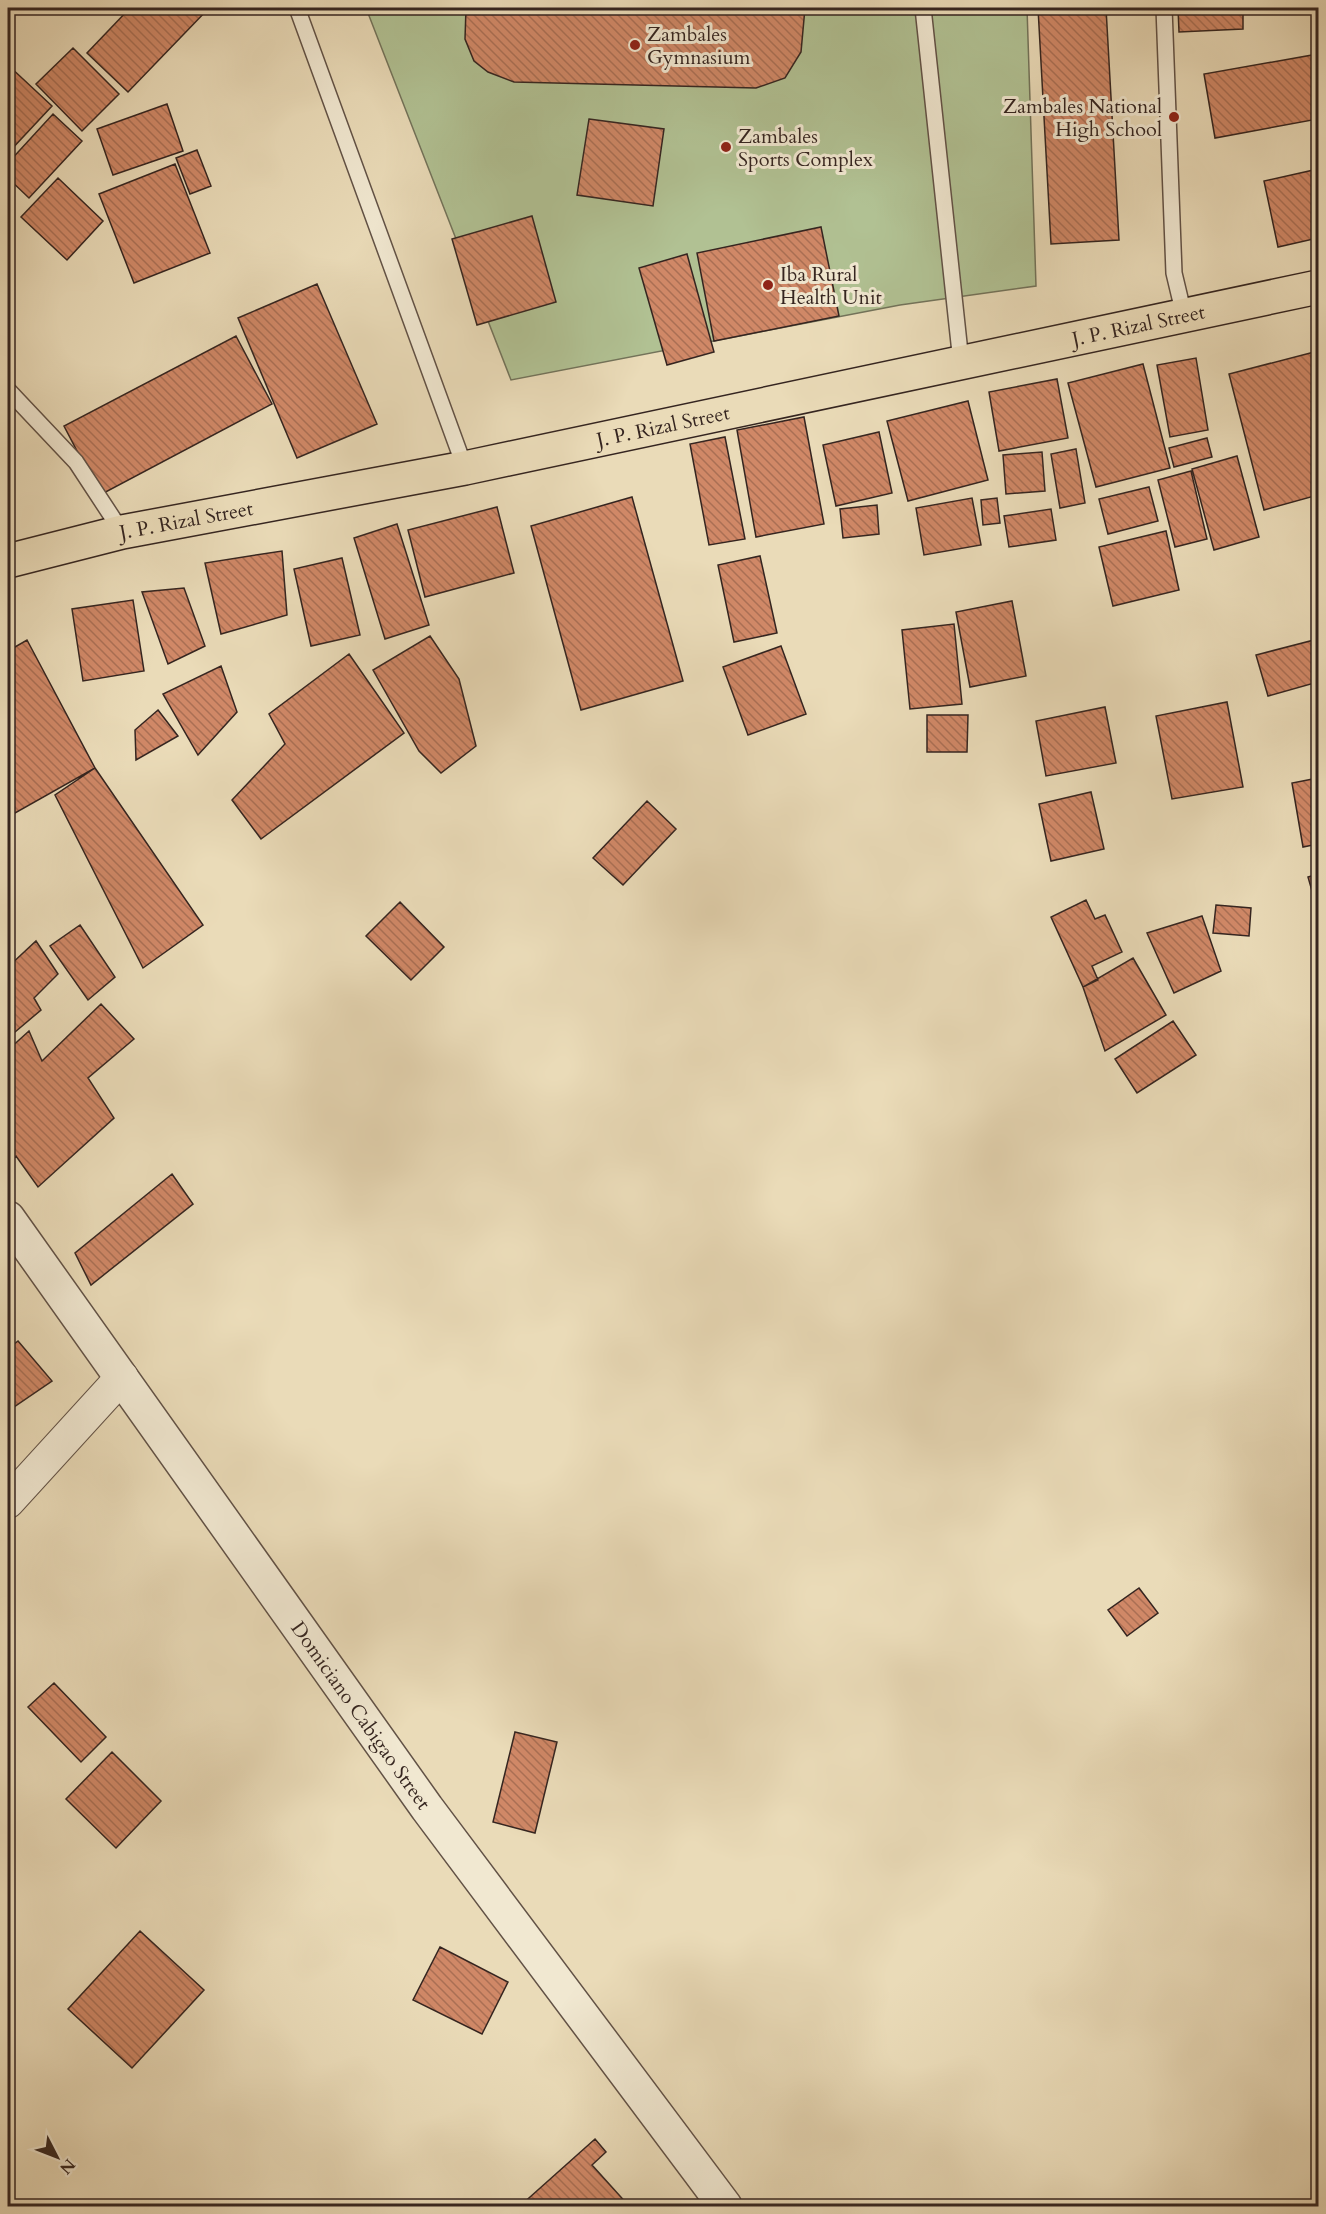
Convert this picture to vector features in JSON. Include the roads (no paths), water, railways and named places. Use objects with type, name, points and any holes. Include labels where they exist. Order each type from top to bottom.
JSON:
[{"type":"main road","name":"J. P. Rizal Street","points":[[8,561],[122,532],[465,468],[1318,286]]},
{"type":"street","name":"Domiciano Cabigao Street","points":[[8,1218],[427,1808],[724,2206]]},
{"type":"street","points":[[8,1502],[122,1377]]},
{"type":"lane","points":[[297,8],[465,468]]},
{"type":"lane","points":[[923,8],[961,362]]},
{"type":"lane","points":[[1164,8],[1174,273],[1184,315]]},
{"type":"lane","points":[[8,390],[76,462],[122,532]]},
{"type":"place","name":"Zambales Gymnasium","points":[[635,45]]},
{"type":"place","name":"Zambales National High School","points":[[1174,117]]},
{"type":"place","name":"Zambales Sports Complex","points":[[726,147]]},
{"type":"place","name":"Iba Rural Health Unit","points":[[768,285]]}]
